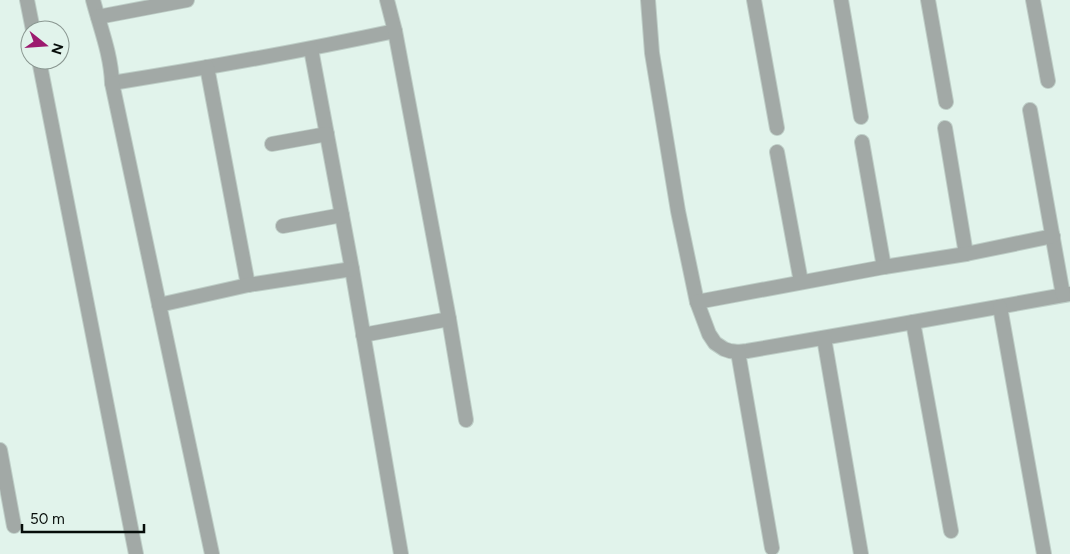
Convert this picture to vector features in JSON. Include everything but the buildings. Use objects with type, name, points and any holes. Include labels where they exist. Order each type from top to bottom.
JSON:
[{"type":"street","points":[[27,0],[31,20]]},
{"type":"street","points":[[93,0],[112,70],[112,83],[212,554]]},
{"type":"street","points":[[98,17],[183,0]]},
{"type":"street","points":[[387,0],[395,31],[466,420]]},
{"type":"street","points":[[648,0],[652,53],[678,211],[697,302],[709,334],[715,343],[724,349],[738,352],[1067,294],[1053,236],[1030,110]]},
{"type":"street","points":[[754,0],[777,128]]},
{"type":"street","points":[[841,0],[861,117]]},
{"type":"street","points":[[928,0],[946,102]]},
{"type":"street","points":[[1032,0],[1048,81]]},
{"type":"street","points":[[112,83],[311,48],[395,31]]},
{"type":"street","points":[[311,48],[401,554]]},
{"type":"street","points":[[207,67],[248,285]]},
{"type":"street","points":[[40,70],[136,554]]},
{"type":"street","points":[[945,128],[966,254]]},
{"type":"street","points":[[272,144],[327,134]]},
{"type":"street","points":[[862,142],[884,267]]},
{"type":"street","points":[[777,152],[801,282]]},
{"type":"street","points":[[283,226],[342,215]]},
{"type":"street","points":[[697,302],[884,267],[966,254],[1053,236]]},
{"type":"street","points":[[159,305],[248,285],[352,270]]},
{"type":"street","points":[[1000,307],[1044,554]]},
{"type":"street","points":[[363,335],[449,319]]},
{"type":"street","points":[[913,322],[951,531]]},
{"type":"street","points":[[824,338],[861,554]]},
{"type":"street","points":[[738,352],[772,548]]},
{"type":"street","points":[[0,450],[14,526]]}]
